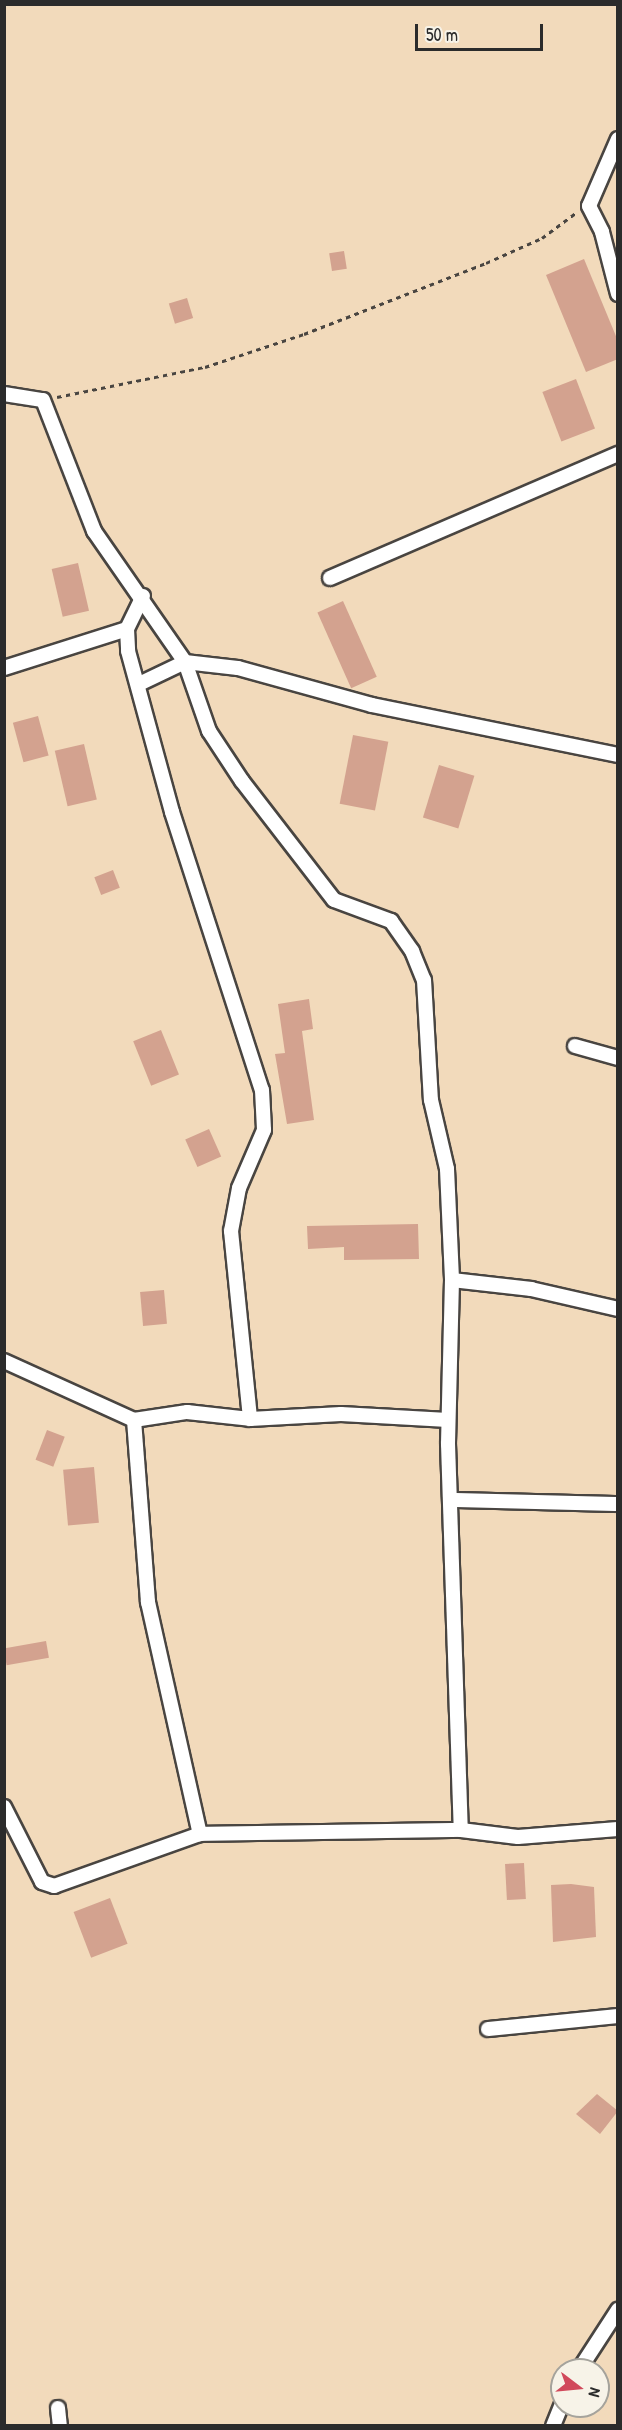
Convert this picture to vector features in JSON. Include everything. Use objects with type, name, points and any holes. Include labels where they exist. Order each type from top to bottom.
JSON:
[{"type":"street","points":[[618,140],[589,206],[602,232],[618,294]]},
{"type":"street","points":[[4,394],[43,400],[94,531],[143,596],[185,662],[218,747],[329,894],[340,904],[391,921],[412,951],[424,980],[431,1100],[447,1169],[452,1280],[448,1420],[453,1500],[461,1830]]},
{"type":"street","points":[[330,578],[618,454]]},
{"type":"street","points":[[143,596],[127,629],[139,684],[172,812],[262,1090],[264,1130],[239,1188],[231,1231],[250,1419]]},
{"type":"street","points":[[4,668],[127,629]]},
{"type":"street","points":[[139,684],[185,662],[237,669],[372,705],[618,755]]},
{"type":"street","points":[[575,1046],[618,1058]]},
{"type":"street","points":[[452,1280],[531,1288],[618,1309]]},
{"type":"street","points":[[4,1361],[134,1420],[187,1412],[250,1419],[341,1414],[448,1420]]},
{"type":"street","points":[[134,1420],[148,1602],[200,1834]]},
{"type":"street","points":[[453,1500],[618,1504]]},
{"type":"street","points":[[4,1807],[42,1882],[54,1886],[200,1834],[461,1830],[518,1837],[618,1829]]},
{"type":"street","points":[[488,2029],[618,2016]]},
{"type":"street","points":[[587,2358],[618,2310]]},
{"type":"street","points":[[58,2408],[60,2426]]},
{"type":"path","points":[[43,400],[206,367],[304,334],[486,264],[542,238],[589,206]]},
{"type":"building","points":[[344,251],[347,269],[332,271],[329,253]]},
{"type":"building","points":[[584,259],[618,341],[618,359],[586,372],[546,275]]},
{"type":"building","points":[[187,298],[193,318],[175,324],[169,304]]},
{"type":"building","points":[[576,379],[595,428],[561,441],[542,392]]},
{"type":"building","points":[[78,563],[89,611],[63,617],[52,569]]},
{"type":"building","points":[[343,601],[377,677],[351,688],[317,612]]},
{"type":"building","points":[[38,716],[49,756],[23,762],[13,723]]},
{"type":"building","points":[[353,735],[388,742],[375,811],[340,804]]},
{"type":"building","points":[[84,744],[97,800],[68,806],[55,751]]},
{"type":"building","points":[[439,765],[474,776],[458,828],[423,818]]},
{"type":"building","points":[[113,870],[120,888],[101,895],[94,877]]},
{"type":"building","points":[[309,999],[313,1029],[302,1031],[314,1120],[287,1124],[275,1054],[285,1053],[278,1004]]},
{"type":"building","points":[[161,1030],[179,1075],[151,1086],[133,1041]]},
{"type":"building","points":[[209,1129],[221,1156],[197,1167],[185,1140]]},
{"type":"building","points":[[418,1224],[419,1259],[344,1260],[344,1247],[308,1249],[307,1226]]},
{"type":"building","points":[[164,1290],[167,1324],[143,1326],[140,1292]]},
{"type":"building","points":[[47,1430],[65,1437],[53,1467],[36,1460]]},
{"type":"building","points":[[94,1467],[99,1523],[68,1525],[63,1470]]},
{"type":"building","points":[[46,1641],[49,1658],[7,1665],[4,1648]]},
{"type":"building","points":[[524,1863],[526,1899],[507,1900],[505,1864]]},
{"type":"building","points":[[571,1884],[594,1887],[596,1937],[553,1942],[551,1885]]},
{"type":"building","points":[[110,1898],[128,1944],[91,1958],[74,1912]]},
{"type":"building","points":[[597,2094],[618,2111],[600,2134],[576,2114]]}]
